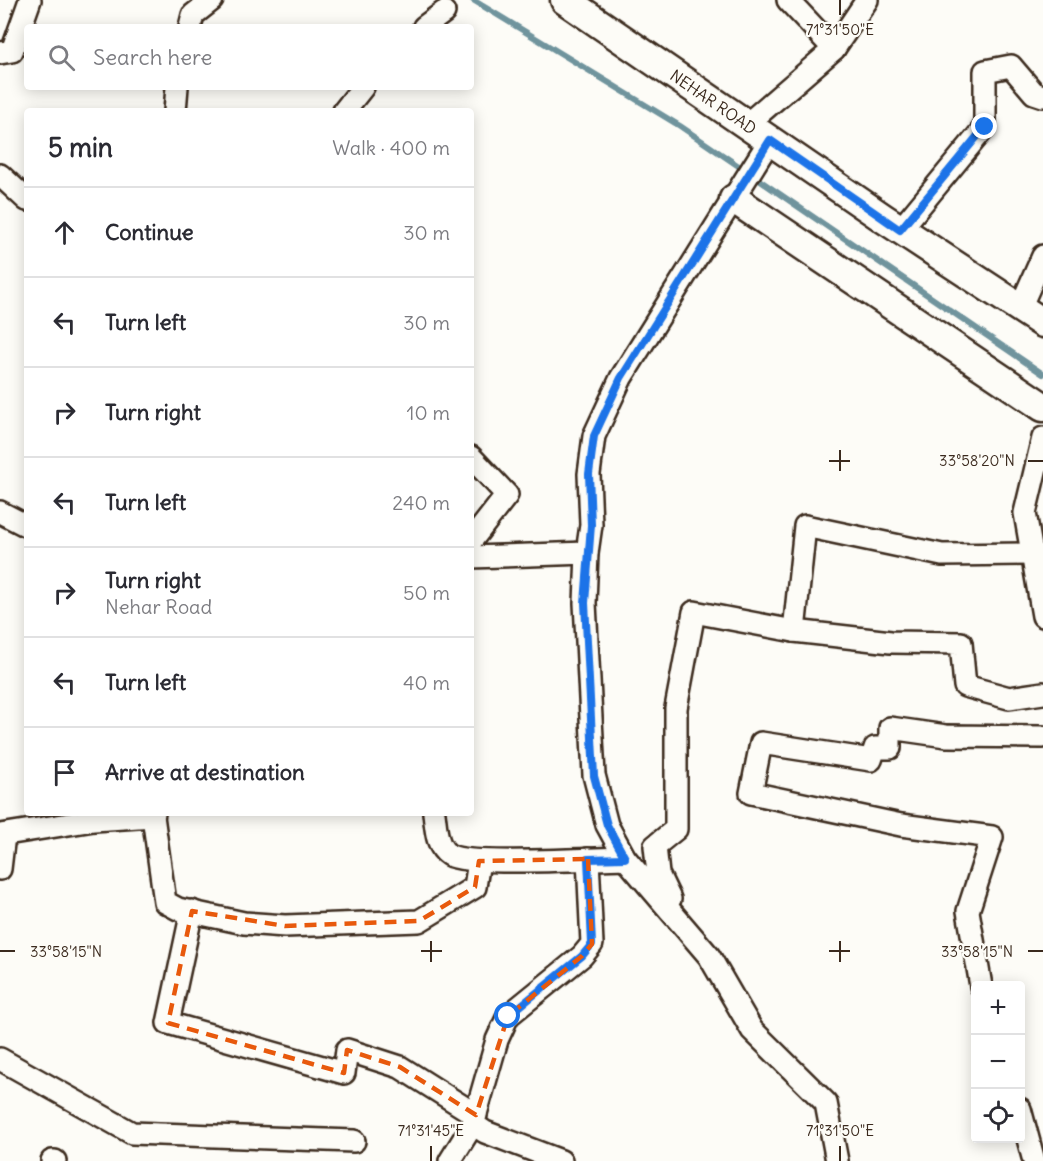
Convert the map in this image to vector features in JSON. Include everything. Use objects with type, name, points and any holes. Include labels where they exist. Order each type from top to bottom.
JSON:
[{"type":"main road","name":"NEHAR ROAD","points":[[565,0],[746,125],[767,146],[1032,316]]},
{"type":"main road","points":[[738,192],[1043,407]]},
{"type":"street","points":[[0,53],[12,51],[30,0]]},
{"type":"street","points":[[191,24],[193,15],[212,0]]},
{"type":"street","points":[[788,0],[834,49]]},
{"type":"street","points":[[746,125],[834,49],[867,0]]},
{"type":"street","points":[[428,24],[444,12]]},
{"type":"street","points":[[900,230],[985,127],[986,71],[1011,66],[1034,93],[1043,96]]},
{"type":"street","points":[[175,108],[177,90]]},
{"type":"street","points":[[346,108],[361,90]]},
{"type":"street","points":[[767,146],[621,378],[594,436],[589,474],[591,525],[587,553],[585,603],[594,776],[607,825],[625,858],[708,956],[752,1030],[826,1103],[837,1161]]},
{"type":"street","points":[[0,175],[24,197]]},
{"type":"street","points":[[1032,316],[1043,256]]},
{"type":"street","points":[[1043,438],[1025,513],[1043,616]]},
{"type":"street","points":[[474,460],[507,495],[474,537]]},
{"type":"street","points":[[0,512],[24,524]]},
{"type":"street","points":[[794,631],[805,526],[942,555],[1032,554]]},
{"type":"street","points":[[474,557],[587,553]]},
{"type":"street","points":[[685,928],[658,874],[655,846],[676,829],[676,708],[694,612],[794,631],[891,642],[961,643],[965,686],[1009,698],[1043,693]]},
{"type":"street","points":[[980,981],[968,912],[992,837],[901,825],[751,793],[761,743],[871,760],[875,748],[890,748],[890,729],[946,736],[1043,738]]},
{"type":"street","points":[[0,869],[2,835],[94,820],[142,816]]},
{"type":"street","points":[[154,816],[165,902],[192,912],[244,923],[285,926],[418,921],[475,887],[479,861]]},
{"type":"street","points":[[435,816],[441,847],[450,856],[479,861],[625,858]]},
{"type":"street","points":[[450,1161],[475,1119],[497,1040],[508,1016],[582,956],[592,944],[588,859]]},
{"type":"street","points":[[192,912],[168,1023],[344,1073],[347,1050],[400,1067],[475,1119],[484,1132],[561,1161]]},
{"type":"street","points":[[0,1059],[132,1133],[354,1141]]},
{"type":"street","points":[[1025,1128],[1034,1161]]},
{"type":"highlighted area","points":[[588,859],[592,944],[582,956],[508,1016],[476,1115],[400,1067],[347,1050],[344,1073],[168,1023],[192,911],[285,926],[419,921],[475,887],[479,861]]},
{"type":"waterway","points":[[473,0],[680,126],[1043,374]]},
{"type":"route","points":[[508,1016],[582,956],[592,944],[588,859],[625,858],[607,825],[594,776],[585,603],[587,553],[591,525],[589,474],[594,436],[621,378],[770,140],[900,230],[985,127]]}]
